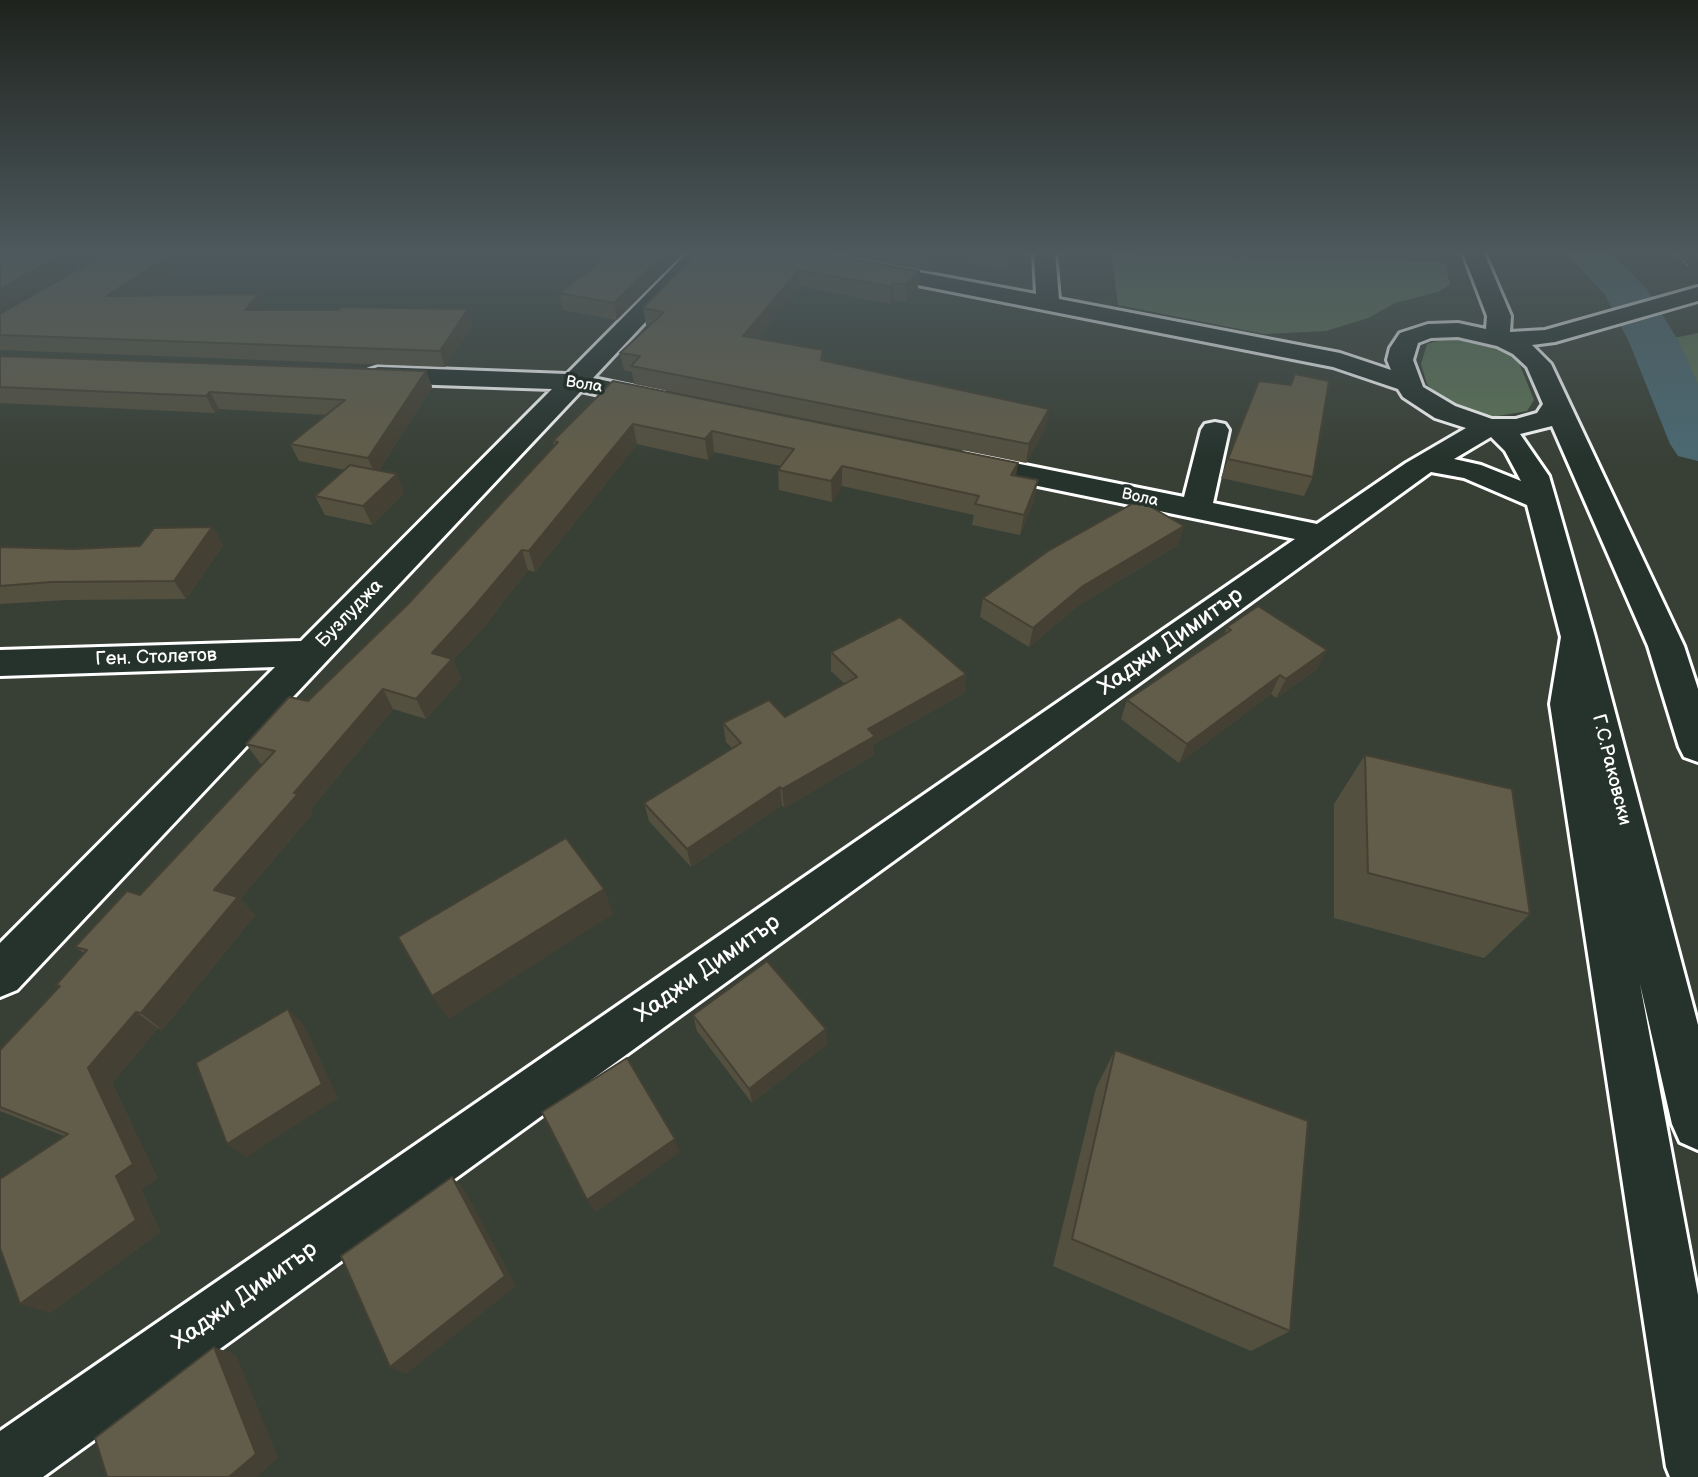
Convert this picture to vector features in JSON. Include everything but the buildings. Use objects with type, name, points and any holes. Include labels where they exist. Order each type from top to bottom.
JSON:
[{"type":"street","name":"Бузлуджа","points":[[0,975],[632,322]]},
{"type":"street","points":[[1145,322],[1340,361],[1414,391],[1456,417],[1494,428],[1540,422],[1553,412],[1556,404]]},
{"type":"street","points":[[1438,331],[1455,322]]},
{"type":"street","points":[[1495,322],[1527,340],[1569,339],[1654,322]]},
{"type":"street","points":[[1538,364],[1569,339],[1618,322]]},
{"type":"street","points":[[1284,349],[1371,345],[1409,338],[1428,331],[1458,330],[1498,323]]},
{"type":"street","points":[[1498,323],[1538,364],[1666,646],[1698,747]]},
{"type":"street","points":[[1409,338],[1402,348],[1401,360],[1414,391],[1431,414],[1434,432],[1422,466],[1471,471],[1541,500]]},
{"type":"street","name":"Вола","points":[[355,374],[574,382],[682,404]]},
{"type":"street","name":"Хаджи Димитър","points":[[0,1469],[1322,535],[1422,466],[1494,428]]},
{"type":"street","name":"Г.С.Раковски","points":[[1494,428],[1516,447],[1534,476],[1578,637],[1698,1124]]},
{"type":"street","points":[[1196,509],[1215,430]]},
{"type":"street","name":"Вола","points":[[939,457],[1322,535]]},
{"type":"street","points":[[1578,637],[1569,704],[1698,1467]]},
{"type":"street","name":"Ген. Столетов","points":[[0,663],[312,653]]},
{"type":"green space","points":[[1203,322],[1355,322],[1326,331],[1264,334]]},
{"type":"green space","points":[[1698,333],[1698,444],[1654,342]]},
{"type":"green space","points":[[1444,339],[1487,342],[1506,351],[1519,363],[1534,400],[1527,411],[1492,417],[1456,406],[1437,395],[1427,384],[1421,364],[1427,344]]},
{"type":"waterway","points":[[1643,322],[1698,444]]}]
